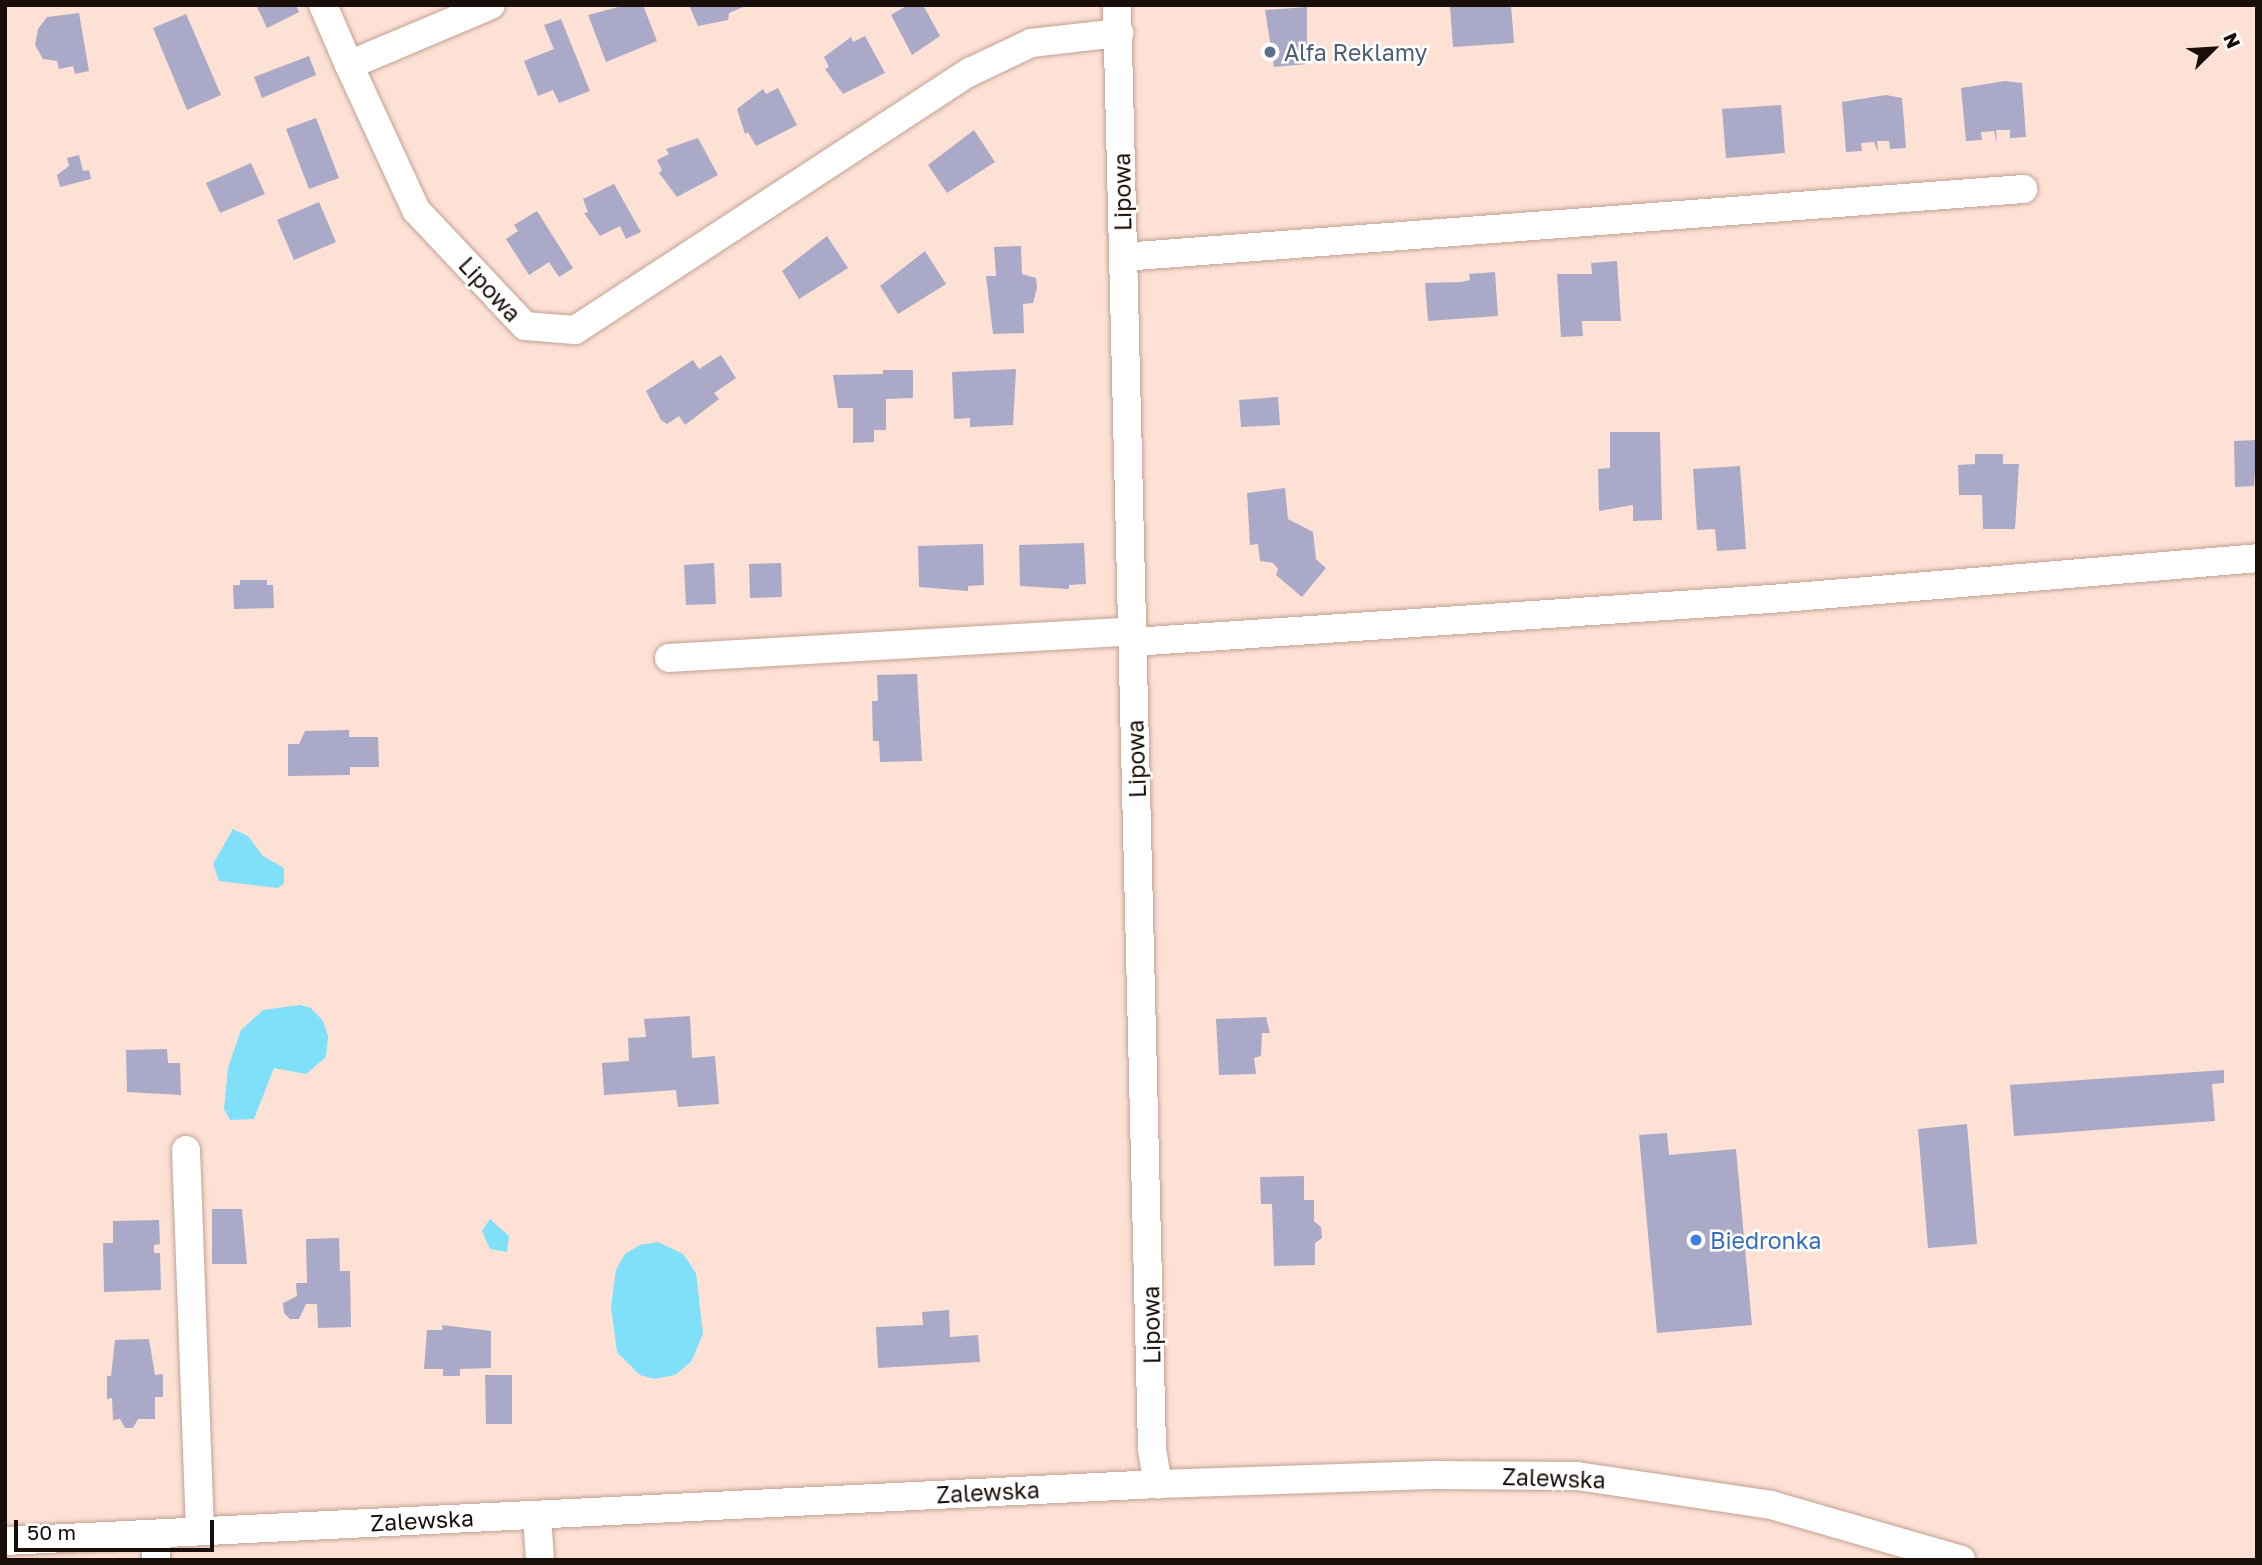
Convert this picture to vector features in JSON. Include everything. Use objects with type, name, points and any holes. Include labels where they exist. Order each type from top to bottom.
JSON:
[{"type":"street","name":"Lipowa","points":[[323,5],[416,210],[525,326],[575,330],[970,72],[1031,43],[1118,19],[1152,1450],[1158,1484]]},
{"type":"street","points":[[349,65],[491,5]]},
{"type":"street","points":[[1123,257],[2023,189]]},
{"type":"street","points":[[668,658],[1133,636],[1797,597],[2257,558]]},
{"type":"street","points":[[187,1150],[201,1531]]},
{"type":"street","name":"Zalewska","points":[[5,1541],[156,1547],[201,1531],[1158,1484],[1432,1475],[1577,1476],[1771,1504],[1961,1560]]},
{"type":"street","points":[[537,1515],[540,1560]]},
{"type":"water","points":[[233,829],[248,836],[263,856],[284,868],[284,883],[278,888],[219,881],[213,864]]},
{"type":"water","points":[[300,1005],[311,1008],[323,1021],[328,1036],[326,1057],[306,1074],[274,1068],[254,1119],[230,1120],[224,1109],[228,1068],[241,1030],[263,1010]]},
{"type":"water","points":[[490,1219],[509,1236],[507,1252],[490,1249],[482,1231]]},
{"type":"water","points":[[658,1242],[683,1254],[696,1273],[703,1334],[691,1362],[675,1375],[654,1379],[640,1375],[617,1352],[611,1307],[616,1270],[625,1254],[640,1245]]},
{"type":"building","points":[[256,5],[296,5],[299,12],[267,28]]},
{"type":"building","points":[[626,5],[643,5],[657,41],[606,62],[588,15]]},
{"type":"building","points":[[689,5],[748,5],[729,13],[728,20],[698,26]]},
{"type":"building","points":[[908,5],[923,5],[940,36],[912,55],[891,15]]},
{"type":"building","points":[[1511,5],[1514,43],[1453,47],[1450,6]]},
{"type":"building","points":[[1307,7],[1307,64],[1274,67],[1265,10]]},
{"type":"building","points":[[79,13],[89,71],[75,74],[73,66],[59,69],[57,61],[43,59],[35,45],[38,29],[47,17]]},
{"type":"building","points":[[186,14],[221,95],[187,110],[153,28]]},
{"type":"building","points":[[561,19],[590,91],[559,103],[553,90],[538,96],[524,61],[554,49],[544,25]]},
{"type":"building","points":[[865,36],[885,73],[843,94],[825,69],[829,67],[824,57],[851,37],[853,42]]},
{"type":"building","points":[[309,56],[316,75],[262,98],[254,77]]},
{"type":"building","points":[[2005,81],[2022,83],[2026,137],[2010,138],[2010,130],[1996,130],[1997,144],[1994,131],[1981,132],[1982,140],[1966,141],[1961,88]]},
{"type":"building","points":[[778,88],[797,125],[756,146],[748,132],[745,134],[737,109],[763,89],[766,94]]},
{"type":"building","points":[[1886,95],[1902,98],[1906,148],[1890,149],[1889,141],[1877,141],[1878,152],[1874,142],[1861,143],[1862,151],[1846,152],[1842,102]]},
{"type":"building","points":[[1781,105],[1785,153],[1726,158],[1722,109]]},
{"type":"building","points":[[316,118],[339,178],[309,189],[286,129]]},
{"type":"building","points":[[974,130],[995,162],[947,193],[928,165]]},
{"type":"building","points":[[698,138],[718,175],[677,197],[659,173],[662,170],[657,160],[669,154],[666,149]]},
{"type":"building","points":[[79,155],[83,171],[89,170],[91,179],[60,187],[57,175],[69,166],[67,158]]},
{"type":"building","points":[[251,163],[265,194],[220,213],[206,183]]},
{"type":"building","points":[[614,184],[641,232],[626,239],[620,226],[600,236],[584,213],[588,212],[583,199]]},
{"type":"building","points":[[319,202],[336,242],[294,260],[277,220]]},
{"type":"building","points":[[537,211],[573,268],[559,277],[549,262],[529,275],[506,239],[518,231],[514,225]]},
{"type":"building","points":[[827,236],[848,268],[799,299],[782,271]]},
{"type":"building","points":[[1021,246],[1022,274],[1036,278],[1037,288],[1033,303],[1023,304],[1024,333],[993,334],[986,276],[996,276],[994,247]]},
{"type":"building","points":[[925,251],[946,284],[898,314],[880,286]]},
{"type":"building","points":[[1617,261],[1621,321],[1582,321],[1583,336],[1561,337],[1557,274],[1592,274],[1591,263]]},
{"type":"building","points":[[1495,272],[1498,316],[1428,321],[1425,283],[1461,282],[1470,280],[1469,274]]},
{"type":"building","points":[[721,355],[736,378],[714,393],[719,399],[685,425],[679,416],[667,424],[661,420],[646,391],[693,360],[699,369]]},
{"type":"building","points":[[1016,369],[1013,425],[970,427],[970,418],[954,419],[952,372]]},
{"type":"building","points":[[883,370],[913,370],[913,398],[886,399],[886,430],[874,430],[874,442],[853,443],[853,408],[838,408],[833,375],[883,374]]},
{"type":"building","points":[[1278,397],[1280,425],[1241,427],[1239,400]]},
{"type":"building","points":[[1610,432],[1660,432],[1662,520],[1633,521],[1633,505],[1599,511],[1598,469],[1610,468]]},
{"type":"building","points":[[2257,440],[2254,486],[2235,487],[2234,441]]},
{"type":"building","points":[[1975,454],[2003,454],[2003,464],[2019,464],[2015,529],[1983,529],[1982,495],[1959,495],[1958,465],[1975,464]]},
{"type":"building","points":[[1740,466],[1746,549],[1717,551],[1715,529],[1697,530],[1693,469]]},
{"type":"building","points":[[1285,488],[1288,519],[1313,532],[1316,559],[1326,568],[1302,597],[1276,575],[1278,569],[1273,563],[1260,561],[1258,544],[1250,545],[1247,493]]},
{"type":"building","points":[[1084,543],[1086,584],[1069,585],[1069,589],[1020,586],[1019,545]]},
{"type":"building","points":[[983,544],[984,585],[968,586],[968,591],[919,587],[918,546]]},
{"type":"building","points":[[714,563],[716,604],[686,605],[684,565]]},
{"type":"building","points":[[781,563],[782,597],[750,598],[749,564]]},
{"type":"building","points":[[240,580],[267,580],[267,585],[273,585],[274,608],[234,609],[233,585],[240,585]]},
{"type":"building","points":[[917,674],[922,761],[880,762],[879,741],[873,741],[872,701],[878,701],[877,675]]},
{"type":"building","points":[[349,730],[349,737],[378,737],[379,767],[350,767],[350,775],[288,776],[288,744],[299,744],[305,731]]},
{"type":"building","points":[[690,1016],[692,1058],[715,1056],[719,1104],[678,1107],[676,1090],[604,1095],[602,1063],[629,1061],[628,1038],[646,1037],[644,1019]]},
{"type":"building","points":[[1266,1017],[1270,1033],[1262,1033],[1261,1056],[1254,1058],[1256,1074],[1219,1075],[1216,1019]]},
{"type":"building","points":[[167,1049],[168,1063],[180,1063],[181,1095],[127,1092],[126,1050]]},
{"type":"building","points":[[2224,1070],[2224,1083],[2212,1084],[2215,1121],[2014,1136],[2010,1085]]},
{"type":"building","points":[[1967,1124],[1977,1244],[1928,1248],[1918,1129]]},
{"type":"building","name":"Biedronka","points":[[1667,1133],[1669,1155],[1736,1149],[1752,1325],[1657,1333],[1639,1135]]},
{"type":"building","points":[[1304,1176],[1304,1200],[1314,1200],[1314,1221],[1321,1227],[1322,1238],[1315,1243],[1315,1265],[1274,1266],[1272,1204],[1261,1204],[1260,1177]]},
{"type":"building","points":[[212,1209],[242,1209],[247,1264],[212,1264]]},
{"type":"building","points":[[159,1220],[160,1244],[154,1245],[154,1253],[160,1253],[161,1290],[104,1292],[103,1243],[113,1243],[113,1221]]},
{"type":"building","points":[[339,1238],[340,1271],[350,1271],[351,1327],[318,1328],[317,1304],[306,1304],[299,1319],[290,1319],[284,1313],[283,1303],[297,1296],[296,1283],[307,1283],[306,1239]]},
{"type":"building","points":[[949,1310],[950,1337],[978,1335],[980,1362],[878,1368],[876,1327],[923,1325],[922,1312]]},
{"type":"building","points":[[442,1325],[491,1331],[491,1368],[460,1369],[460,1376],[443,1376],[443,1369],[424,1369],[427,1330],[443,1330]]},
{"type":"building","points":[[149,1339],[155,1375],[163,1374],[163,1397],[155,1397],[155,1419],[138,1419],[133,1428],[125,1428],[120,1419],[113,1420],[112,1398],[107,1399],[107,1376],[111,1376],[115,1340]]},
{"type":"building","points":[[485,1375],[512,1375],[512,1424],[486,1424]]},
{"type":"place","name":"Alfa Reklamy","points":[[1270,52]]},
{"type":"place","name":"Biedronka","points":[[1696,1240]]}]
